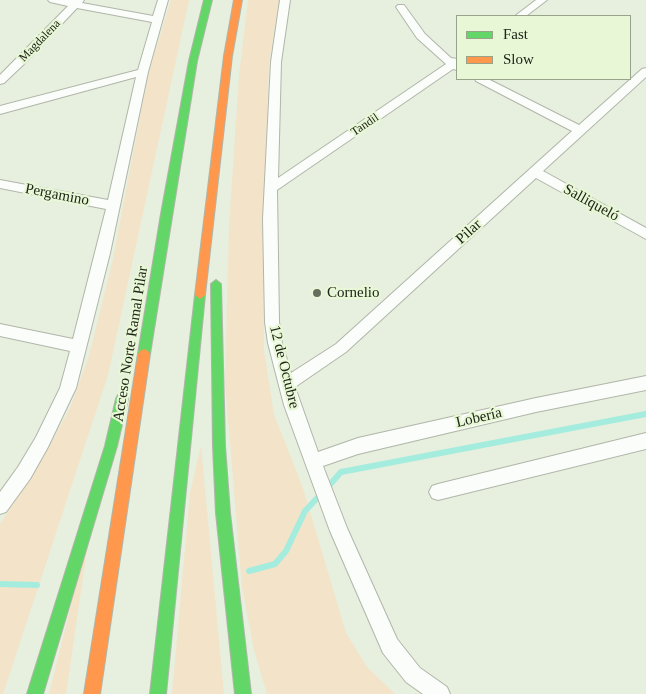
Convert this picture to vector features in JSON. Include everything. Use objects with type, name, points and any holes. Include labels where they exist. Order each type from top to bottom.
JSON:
[{"type":"highway","name":"Acceso Norte Ramal Pilar","points":[[92,694],[166,214],[193,60],[208,0]]},
{"type":"highway","points":[[158,694],[213,175],[228,56],[238,0]]},
{"type":"highway","points":[[213,175],[219,446],[224,523],[243,694]]},
{"type":"highway","points":[[131,359],[166,214]]},
{"type":"highway","points":[[35,694],[110,446],[124,388]]},
{"type":"street","points":[[54,0],[77,2],[157,20]]},
{"type":"street","points":[[0,506],[24,473],[42,442],[68,388],[80,347],[143,72],[163,0]]},
{"type":"street","name":"12 de Octubre","points":[[285,0],[276,62],[270,219],[272,322],[275,343],[286,384],[339,531],[390,646],[400,662],[413,675],[440,694]]},
{"type":"street","points":[[521,15],[542,0]]},
{"type":"street","name":"Magdalena","points":[[0,80],[77,2]]},
{"type":"street","points":[[401,7],[421,36],[456,65]]},
{"type":"street","name":"Tandil","points":[[272,188],[456,65]]},
{"type":"street","name":"Pilar","points":[[286,384],[341,348],[646,71]]},
{"type":"street","points":[[0,110],[143,72]]},
{"type":"street","points":[[482,80],[581,131]]},
{"type":"street","name":"Salliqueló","points":[[535,172],[646,234]]},
{"type":"street","name":"Pergamino","points":[[0,184],[113,206]]},
{"type":"street","points":[[0,330],[80,347]]},
{"type":"street","name":"Lobería","points":[[317,468],[367,444],[536,405],[646,383]]},
{"type":"street","points":[[438,492],[646,442]]},
{"type":"shaded area","points":[[171,0],[189,0],[108,375],[3,694],[0,694],[0,524],[42,460],[70,408],[89,356],[113,259],[148,75]]},
{"type":"shaded area","points":[[248,0],[279,0],[269,62],[263,220],[264,351],[274,415],[303,488],[346,633],[367,667],[395,694],[267,694],[254,650],[242,587],[225,381],[229,227],[239,76]]},
{"type":"shaded area","points":[[201,446],[224,694],[172,694],[190,493]]},
{"type":"shaded area","points":[[90,529],[66,694],[49,694]]},
{"type":"waterway","points":[[327,488],[341,472],[646,414]]},
{"type":"waterway","points":[[249,571],[275,564],[286,551],[305,511],[321,494]]},
{"type":"waterway","points":[[0,584],[37,585]]},
{"type":"traffic: fast","points":[[144,354],[193,61],[208,0]]},
{"type":"traffic: fast","points":[[216,284],[219,446],[223,513],[243,694]]},
{"type":"traffic: fast","points":[[158,694],[200,295]]},
{"type":"traffic: fast","points":[[35,694],[111,446],[122,399]]},
{"type":"traffic: slow","points":[[200,295],[228,56],[238,0]]},
{"type":"traffic: slow","points":[[92,694],[144,354]]},
{"type":"place","name":"Cornelio","points":[[317,293]]}]
